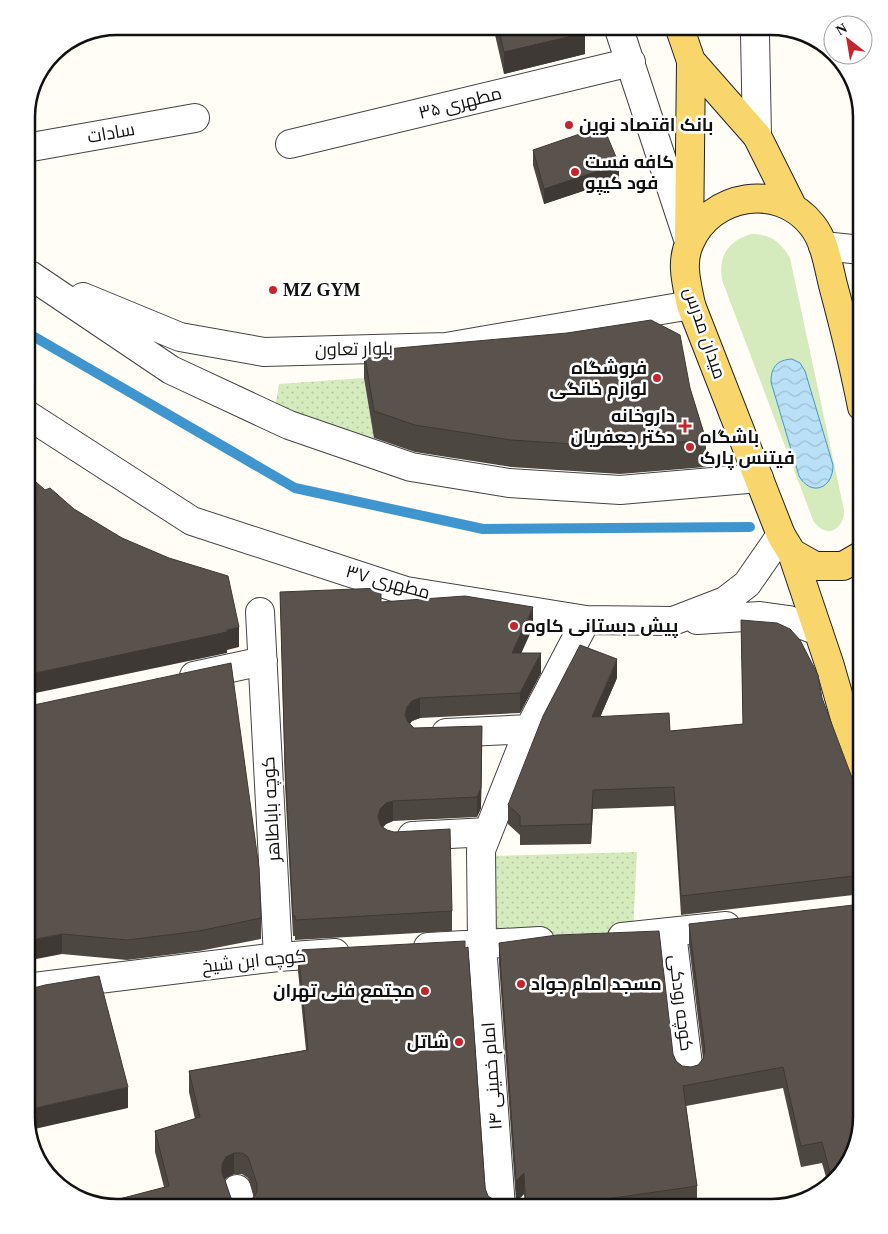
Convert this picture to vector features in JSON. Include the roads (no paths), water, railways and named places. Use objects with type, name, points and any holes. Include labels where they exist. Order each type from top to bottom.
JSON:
[{"type":"main road","points":[[682,35],[691,61],[689,242]]},
{"type":"main road","points":[[691,61],[757,136],[794,208]]},
{"type":"main road","name":"میدان مدرس","points":[[853,342],[823,246],[812,225],[794,208],[770,199],[746,198],[722,206],[702,221],[689,242],[684,266],[691,305],[786,544],[818,631],[853,746]]},
{"type":"main road","points":[[786,544],[816,566],[843,566],[853,560]]},
{"type":"street","points":[[621,35],[689,242]]},
{"type":"street","points":[[755,35],[757,136]]},
{"type":"street","name":"مطهری ۳۵","points":[[290,144],[630,62]]},
{"type":"street","name":"سادات","points":[[35,146],[195,118]]},
{"type":"street","points":[[823,246],[853,249]]},
{"type":"street","name":"بلوار تعاون","points":[[35,277],[180,337],[264,352],[446,347],[691,305]]},
{"type":"street","points":[[35,279],[171,370],[289,425],[411,467],[509,483],[620,490],[759,478]]},
{"type":"street","name":"مطهری ۳۷","points":[[35,420],[192,521],[406,590],[586,620],[673,621],[725,601],[747,584],[786,544]]},
{"type":"street","name":"کوچه باباطاهر","points":[[260,612],[278,957]]},
{"type":"street","points":[[673,621],[760,616],[789,620],[818,631]]},
{"type":"street","name":"امام خمینی ۱۴","points":[[500,1199],[482,944],[481,850],[529,729],[586,620]]},
{"type":"street","points":[[168,681],[263,661]]},
{"type":"street","points":[[421,734],[529,729]]},
{"type":"street","points":[[394,837],[488,832]]},
{"type":"street","points":[[598,938],[672,933],[748,923]]},
{"type":"street","name":"کوچه رودکی","points":[[672,933],[689,1073]]},
{"type":"street","points":[[405,949],[569,940]]},
{"type":"street","name":"کوچه ابن شیخ","points":[[35,987],[278,957],[356,952]]},
{"type":"water","points":[[792,359],[800,363],[805,371],[833,465],[829,480],[825,485],[815,488],[809,487],[799,476],[771,382],[772,372],[776,365],[782,361]]},
{"type":"waterway","points":[[35,337],[295,488],[483,529],[750,527]]},
{"type":"place","name":"بانک اقتصاد نوین","points":[[569,125]]},
{"type":"place","name":"کافه فست فود کیپو","points":[[575,172]]},
{"type":"place","name":"MZ GYM","points":[[273,290]]},
{"type":"place","name":"فروشگاه لوازم خانگی","points":[[657,378]]},
{"type":"place","name":"داروخانه دکتر جعفریان","points":[[685,426]]},
{"type":"place","name":"باشگاه فیتنس پارک","points":[[690,447]]},
{"type":"place","name":"پیش دبستانی کاوه","points":[[514,626]]},
{"type":"place","name":"مسجد امام جواد","points":[[521,984]]},
{"type":"place","name":"مجتمع فنی تهران","points":[[425,991]]},
{"type":"place","name":"شاتل","points":[[459,1042]]}]
